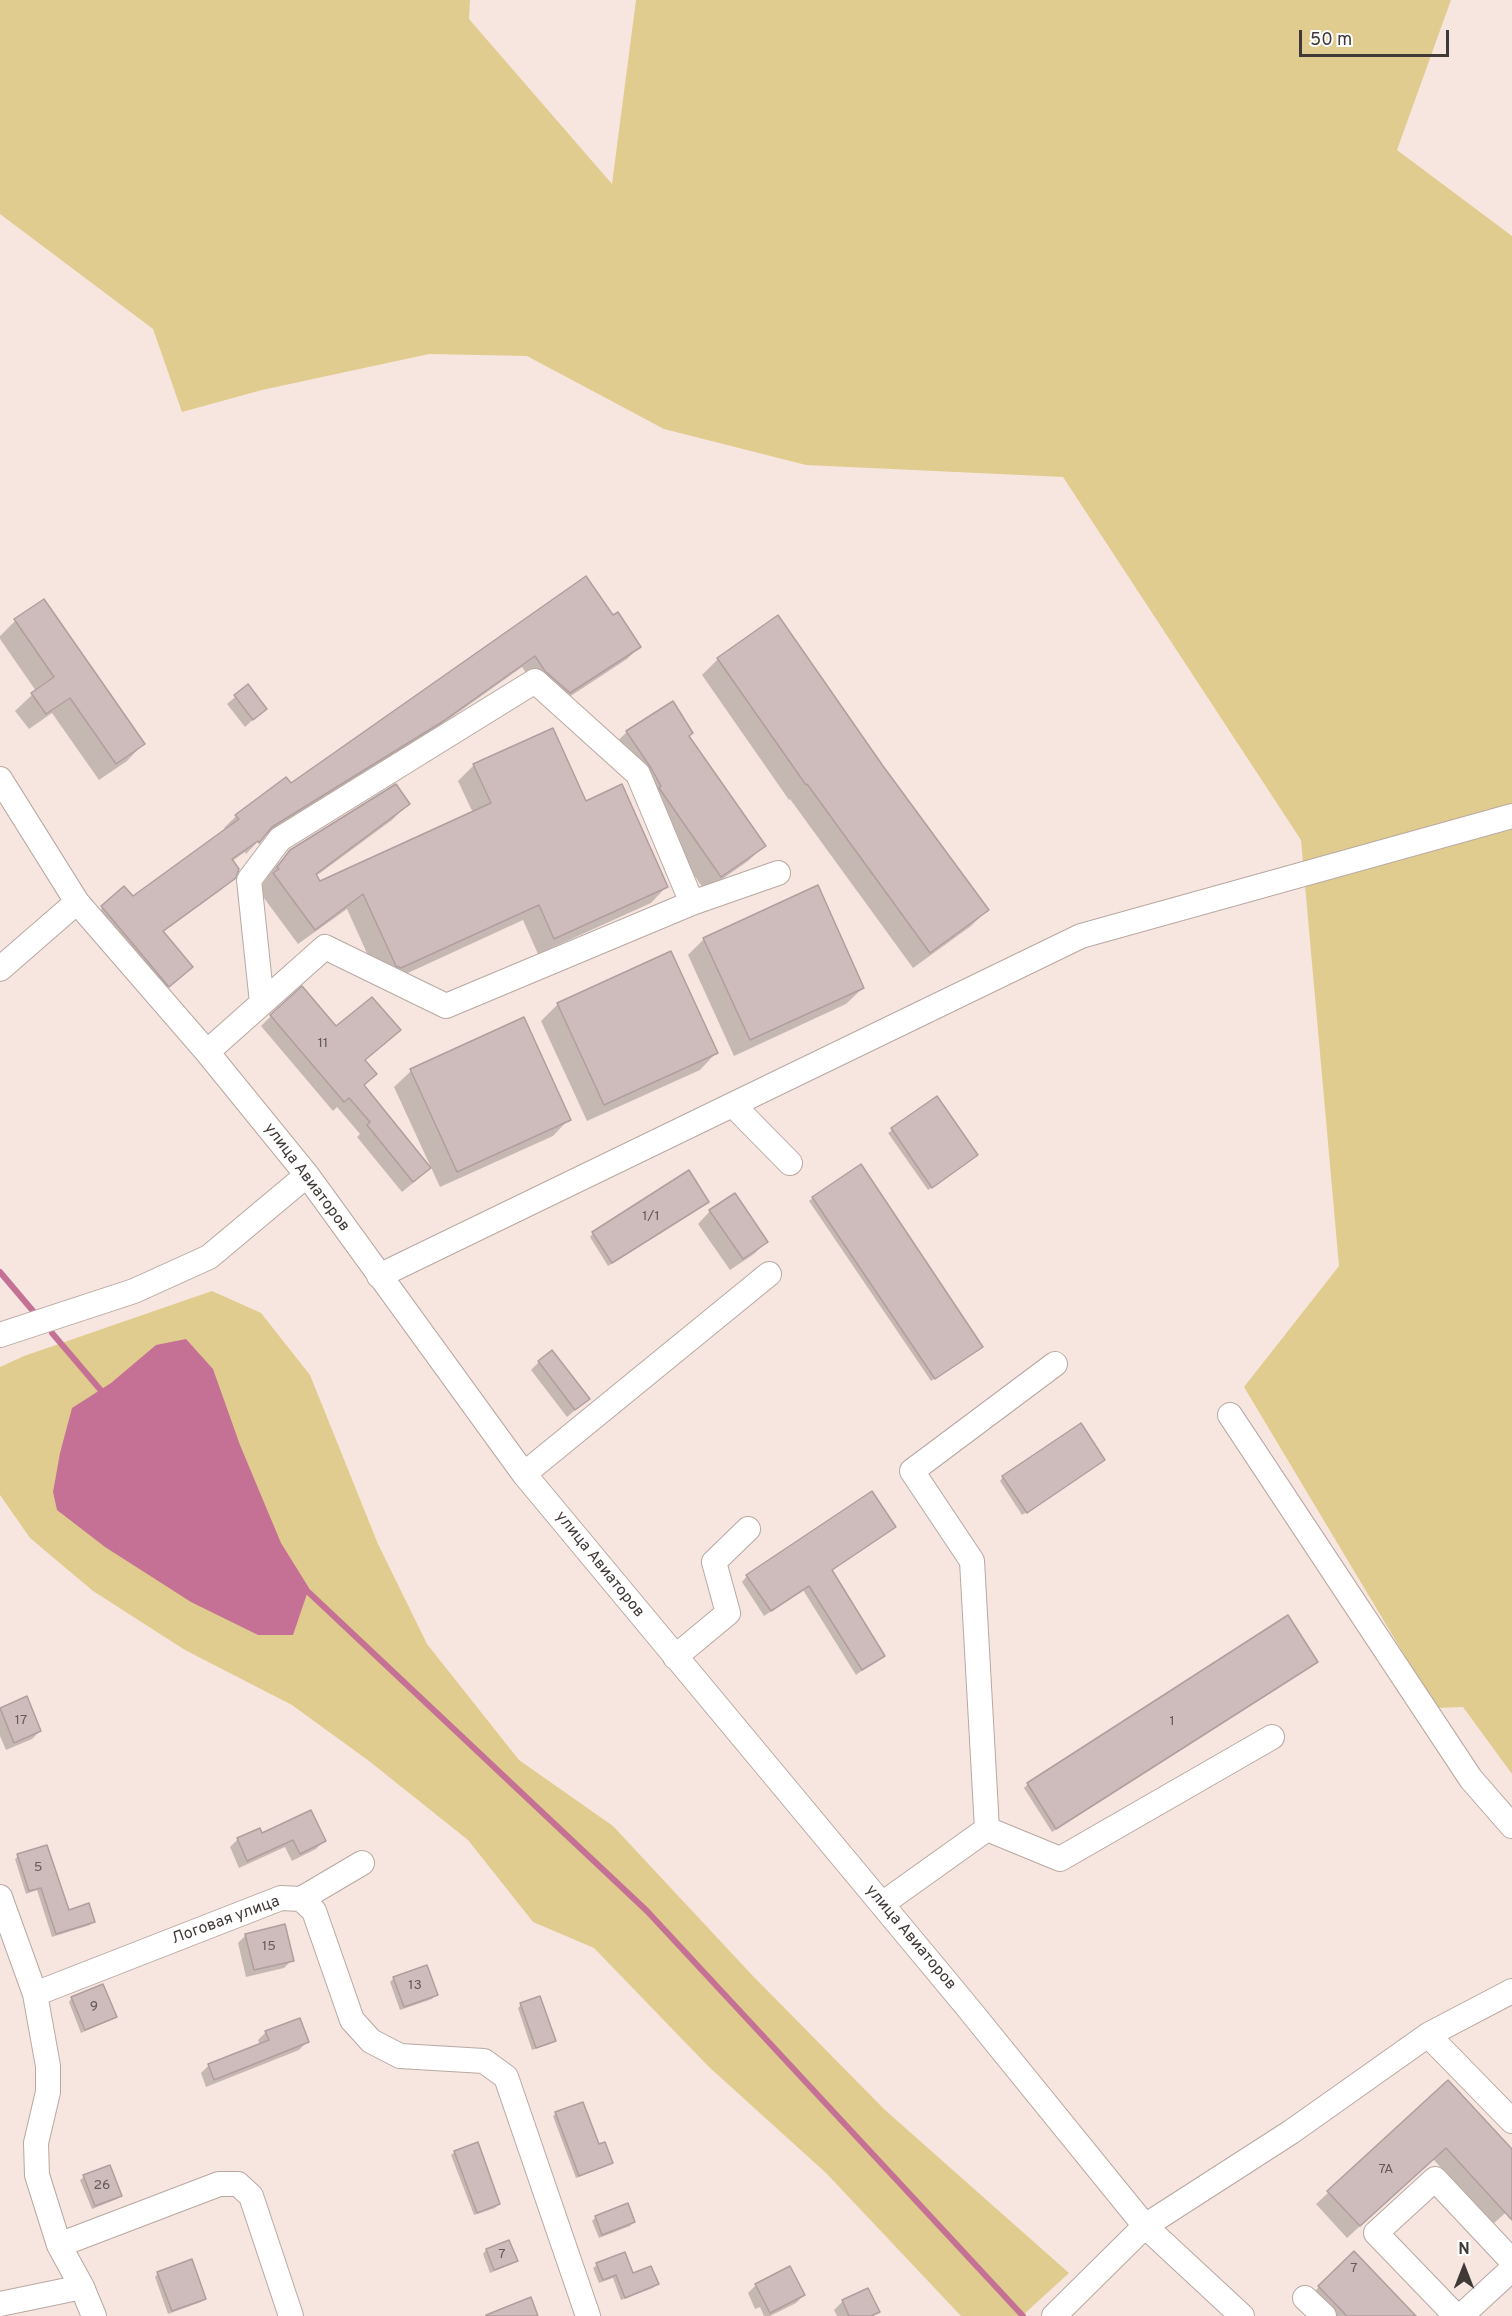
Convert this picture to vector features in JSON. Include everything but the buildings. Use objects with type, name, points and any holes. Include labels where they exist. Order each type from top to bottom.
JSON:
[{"type":"street","points":[[262,1003],[249,880],[280,839],[535,681],[638,774],[692,903]]},
{"type":"street","name":"улица Авиаторов","points":[[0,779],[76,903],[207,1052],[307,1175],[524,1474],[882,1904],[1145,2226],[1242,2316]]},
{"type":"street","points":[[379,1276],[1081,936],[1512,816]]},
{"type":"street","points":[[207,1052],[325,946],[446,1006],[692,903],[778,873]]},
{"type":"street","points":[[0,969],[76,903]]},
{"type":"street","points":[[733,1105],[790,1163]]},
{"type":"street","points":[[0,1335],[134,1291],[209,1257],[307,1175]]},
{"type":"street","points":[[524,1474],[770,1274]]},
{"type":"street","points":[[987,1829],[972,1561],[912,1472],[1054,1364]]},
{"type":"street","points":[[1230,1415],[1471,1779],[1512,1826]]},
{"type":"street","points":[[675,1657],[728,1613],[714,1562],[748,1528]]},
{"type":"street","points":[[987,1829],[1059,1859],[1272,1737]]},
{"type":"street","points":[[882,1904],[987,1829]]},
{"type":"street","points":[[301,1899],[362,1863]]},
{"type":"street","points":[[0,1898],[35,1994],[48,2066],[48,2092],[36,2143],[37,2175],[59,2245],[94,2316]]},
{"type":"street","name":"Логовая улица","points":[[35,1994],[281,1898],[301,1899],[314,1911],[352,2020],[371,2040],[400,2055],[484,2061],[506,2077],[588,2316]]},
{"type":"street","points":[[1054,2316],[1145,2226],[1291,2132],[1428,2035],[1512,1990]]},
{"type":"street","points":[[1428,2035],[1512,2121]]},
{"type":"street","points":[[1456,2316],[1376,2233],[1435,2179],[1512,2261]]},
{"type":"street","points":[[59,2245],[219,2184],[238,2184],[251,2196],[291,2316]]},
{"type":"street","points":[[1461,2316],[1512,2269]]},
{"type":"street","points":[[0,2304],[82,2288]]},
{"type":"street","points":[[1305,2298],[1324,2316]]},
{"type":"shaded area","points":[[0,0],[470,0],[469,19],[612,184],[636,0],[1451,0],[1397,150],[1512,236],[1512,1774],[1463,1707],[1436,1708],[1244,1387],[1339,1266],[1301,840],[1063,477],[806,465],[664,429],[527,356],[429,354],[262,390],[182,412],[153,329],[0,214]]},
{"type":"shaded area","points":[[212,1291],[261,1313],[310,1375],[378,1544],[427,1644],[519,1760],[613,1826],[752,1975],[885,2110],[1069,2273],[1022,2316],[961,2316],[826,2173],[709,2067],[594,1948],[533,1922],[468,1840],[369,1761],[292,1705],[185,1650],[93,1591],[30,1538],[0,1495],[0,1367],[24,1356]]},
{"type":"shaded area","points":[[186,1339],[213,1369],[240,1445],[281,1543],[309,1588],[293,1635],[258,1635],[191,1602],[105,1547],[57,1510],[53,1492],[72,1408],[111,1383],[156,1345]]},
{"type":"waterway","points":[[0,1272],[33,1311]]},
{"type":"waterway","points":[[52,1333],[104,1394]]},
{"type":"waterway","points":[[303,1587],[647,1911],[1023,2316]]}]
